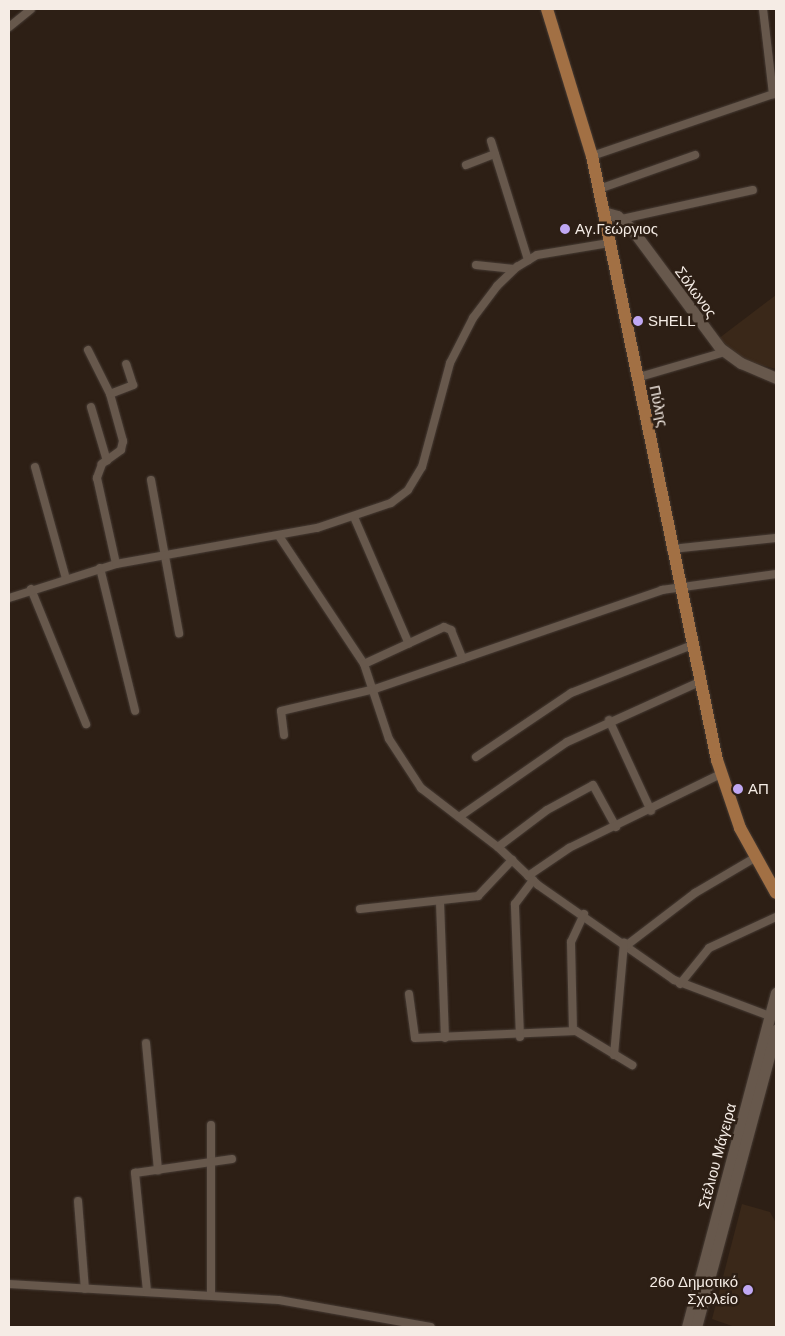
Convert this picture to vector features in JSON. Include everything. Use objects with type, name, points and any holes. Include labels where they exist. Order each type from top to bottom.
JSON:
[{"type":"main road","name":"Πύλης","points":[[547,9],[592,156],[671,550],[721,774],[756,857],[776,893]]},
{"type":"main road","points":[[603,212],[622,219]]},
{"type":"main road","name":"Σόλωνος","points":[[622,219],[725,352],[776,378]]},
{"type":"main road","name":"Πύλης","points":[[735,810],[776,876]]},
{"type":"main road","name":"Στέλιου Μάγειρα","points":[[687,1327],[776,993]]},
{"type":"main road","name":"Στέλιου Μάγειρα","points":[[696,1327],[776,1030]]},
{"type":"street","points":[[9,27],[31,9]]},
{"type":"street","points":[[592,156],[775,93],[763,9]]},
{"type":"street","points":[[490,141],[528,260]]},
{"type":"street","points":[[466,165],[495,154]]},
{"type":"street","points":[[599,189],[695,155]]},
{"type":"street","points":[[622,219],[753,190]]},
{"type":"street","points":[[9,598],[31,589],[116,564],[161,554],[279,536],[354,517],[391,503],[415,482],[428,452],[456,351],[482,305],[514,269],[528,260],[609,243]]},
{"type":"street","points":[[476,265],[514,269]]},
{"type":"street","points":[[88,350],[110,394],[123,445],[98,471],[97,484],[116,564]]},
{"type":"street","points":[[636,378],[725,352]]},
{"type":"street","points":[[110,394],[133,385],[126,364]]},
{"type":"street","points":[[91,407],[107,461]]},
{"type":"street","points":[[35,467],[66,579]]},
{"type":"street","points":[[151,480],[161,554],[178,632]]},
{"type":"street","points":[[354,517],[409,644]]},
{"type":"street","points":[[279,536],[364,664],[375,690],[384,726],[403,766],[421,788],[498,847],[530,878],[584,914],[680,984],[770,1016]]},
{"type":"street","points":[[671,550],[776,538]]},
{"type":"street","points":[[100,568],[135,711]]},
{"type":"street","points":[[284,735],[281,711],[375,690],[559,623],[680,586],[776,574]]},
{"type":"street","points":[[31,589],[86,724]]},
{"type":"street","points":[[364,664],[449,628],[464,659]]},
{"type":"street","points":[[476,757],[571,693],[692,645]]},
{"type":"street","points":[[459,817],[552,751],[609,720],[699,682]]},
{"type":"street","points":[[609,720],[651,811]]},
{"type":"street","points":[[520,1037],[514,904],[530,878],[569,848],[651,811],[721,774]]},
{"type":"street","points":[[498,847],[547,810],[593,785],[616,827]]},
{"type":"street","points":[[614,1055],[626,944],[695,893],[756,857]]},
{"type":"street","points":[[360,909],[440,902],[484,894],[512,860]]},
{"type":"street","points":[[440,902],[445,1038]]},
{"type":"street","points":[[573,1031],[571,942],[584,914]]},
{"type":"street","points":[[680,984],[709,948],[776,917]]},
{"type":"street","points":[[408,994],[415,1038],[520,1037],[573,1031],[632,1065]]},
{"type":"street","points":[[146,1043],[158,1170]]},
{"type":"street","points":[[211,1124],[212,1293]]},
{"type":"street","points":[[147,1291],[135,1173],[232,1159]]},
{"type":"street","points":[[78,1201],[85,1289]]},
{"type":"street","points":[[9,1284],[85,1289],[212,1293],[301,1302],[431,1327]]},
{"type":"shaded area","points":[[776,295],[776,369],[747,361],[718,339]]},
{"type":"shaded area","name":"26ο Δημοτικό Σχολείο","points":[[742,1204],[770,1212],[776,1223],[776,1327],[735,1327],[712,1319]]},
{"type":"place","name":"Αγ.Γεώργιος","points":[[565,229]]},
{"type":"place","name":"SHELL","points":[[638,321]]},
{"type":"place","name":"ΑΠ","points":[[738,789]]},
{"type":"place","name":"26ο Δημοτικό Σχολείο","points":[[748,1290]]}]
